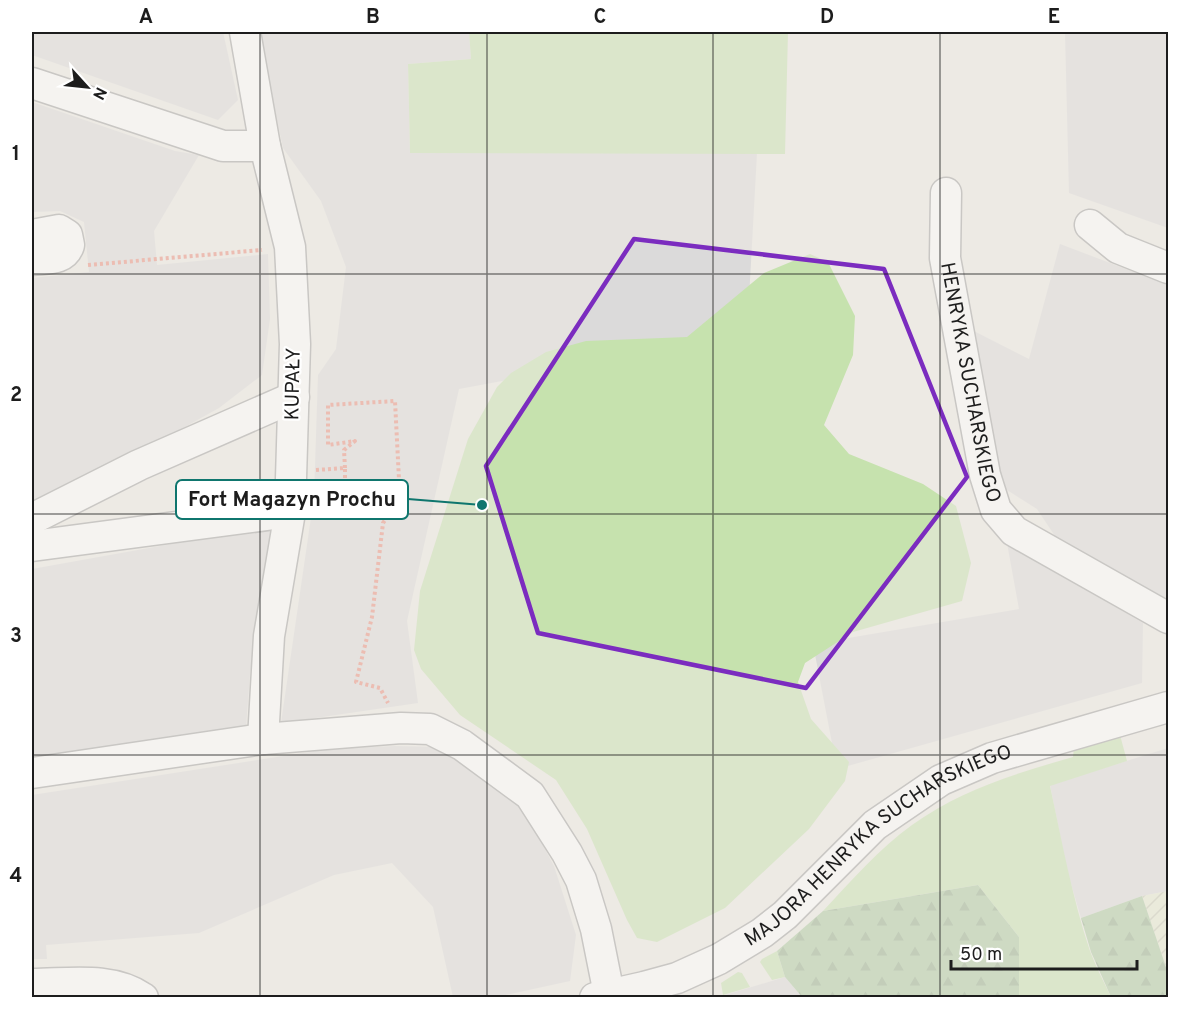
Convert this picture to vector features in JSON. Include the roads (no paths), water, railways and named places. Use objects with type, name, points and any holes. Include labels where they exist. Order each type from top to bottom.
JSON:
[{"type":"street","name":"KUPAŁY","points":[[245,32],[265,146],[290,247],[295,344],[290,512],[269,636],[263,739]]},
{"type":"street","points":[[32,83],[223,146],[265,146]]},
{"type":"street","name":"HENRYKA SUCHARSKIEGO","points":[[946,193],[945,258],[985,475],[996,510],[1014,531],[1168,618]]},
{"type":"street","points":[[1090,225],[1118,248],[1168,268]]},
{"type":"street","points":[[32,235],[54,229],[63,232],[69,240],[65,254],[44,259]]},
{"type":"street","points":[[32,519],[139,465],[294,397]]},
{"type":"street","points":[[32,546],[290,512]]},
{"type":"street","name":"MAJORA HENRYKA SUCHARSKIEGO","points":[[602,996],[663,982],[698,969],[762,933],[785,915],[875,825],[941,780],[992,758],[1168,707]]},
{"type":"street","points":[[32,773],[263,739],[430,729],[462,745],[530,795],[567,853],[581,880],[596,929],[602,996]]},
{"type":"street","points":[[32,984],[104,983],[131,989],[143,998]]},
{"type":"place","name":"Fort Magazyn Prochu","points":[[482,505]]}]
